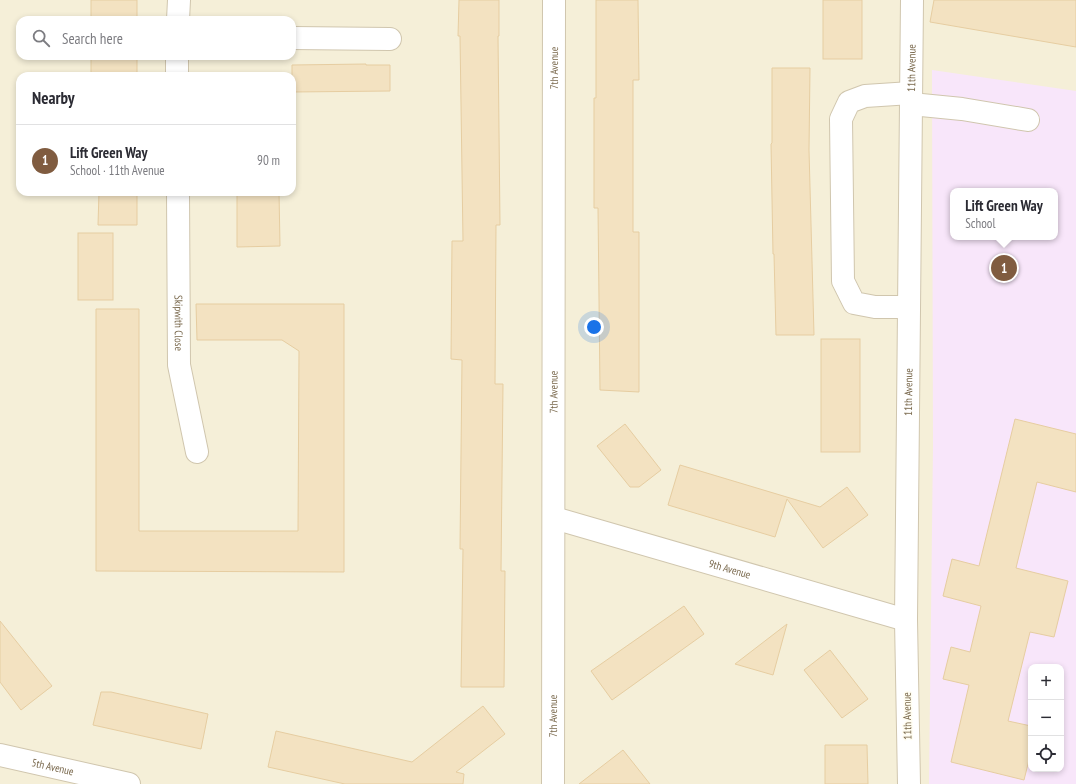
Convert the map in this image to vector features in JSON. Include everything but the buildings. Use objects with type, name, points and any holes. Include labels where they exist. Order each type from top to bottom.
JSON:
[{"type":"street","points":[[178,0],[178,16]]},
{"type":"street","name":"7th Avenue","points":[[553,784],[554,0]]},
{"type":"street","name":"11th Avenue","points":[[909,784],[906,620],[912,0]]},
{"type":"street","points":[[296,38],[390,39]]},
{"type":"street","points":[[177,60],[177,72]]},
{"type":"street","points":[[909,307],[875,307],[854,303],[843,281],[841,119],[849,102],[865,96],[911,98],[962,109],[1028,120]]},
{"type":"street","name":"Skipwith Close","points":[[178,196],[179,365],[197,452]]},
{"type":"street","name":"9th Avenue","points":[[554,518],[906,620]]},
{"type":"street","name":"5th Avenue","points":[[0,755],[129,784]]},
{"type":"shaded area","points":[[0,0],[1076,0],[1076,784],[0,784]]},
{"type":"shaded area","points":[[932,70],[1076,91],[1076,784],[929,784],[933,446]]},
{"type":"place","name":"Lift Green Way","points":[[1004,268]]}]
